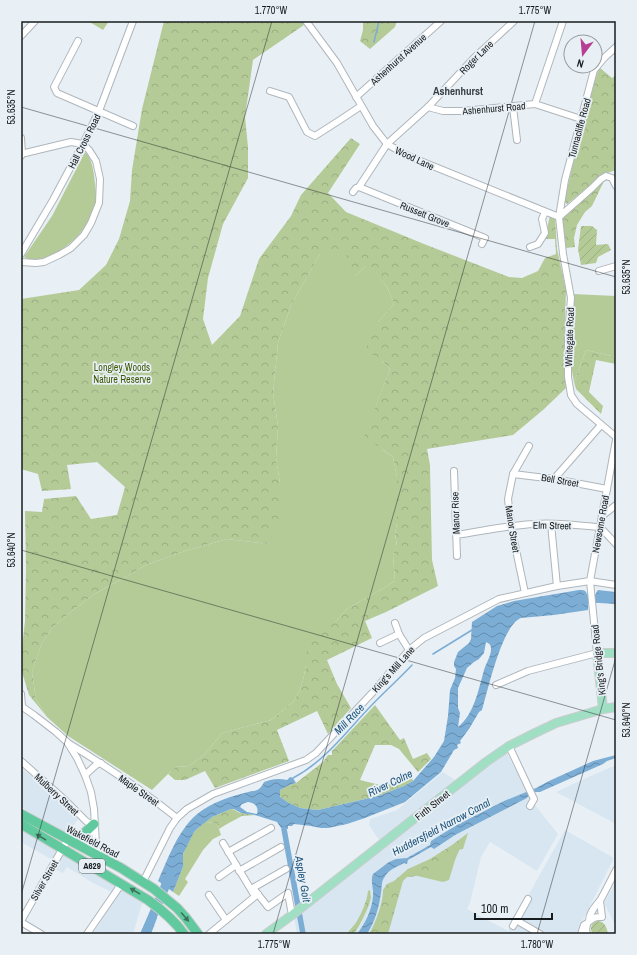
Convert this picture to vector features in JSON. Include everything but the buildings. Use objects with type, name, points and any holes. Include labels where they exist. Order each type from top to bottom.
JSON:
[{"type":"highway","name":"Wakefield Road","points":[[21,814],[100,856],[154,889],[170,901],[186,918],[198,934]]},
{"type":"highway","name":"A629","points":[[21,824],[120,886],[148,900],[175,922],[184,934]]},
{"type":"highway","points":[[68,839],[80,838],[94,824]]},
{"type":"highway","points":[[90,851],[91,857],[94,861],[116,875],[120,886]]},
{"type":"main road","points":[[597,653],[616,653]]},
{"type":"main road","name":"King's Bridge Road","points":[[597,653],[603,709]]},
{"type":"main road","name":"Firth Street","points":[[266,934],[296,912],[470,774],[510,746],[556,723],[603,709],[616,707]]},
{"type":"street","points":[[21,36],[34,21]]},
{"type":"street","name":"Hall Cross Road","points":[[21,254],[53,200],[99,111],[133,21]]},
{"type":"street","name":"Wood Lane","points":[[306,21],[336,63],[373,126],[387,144],[408,156],[559,217]]},
{"type":"street","name":"Ashenhurst Avenue","points":[[356,97],[441,21]]},
{"type":"street","name":"Roger Lane","points":[[353,192],[359,187],[387,144],[428,107],[474,58],[514,21]]},
{"type":"street","points":[[535,104],[563,21]]},
{"type":"street","points":[[78,41],[54,87],[57,93],[133,126]]},
{"type":"street","name":"Tunnacliffe Road","points":[[559,217],[565,180],[594,70],[616,47]]},
{"type":"street","points":[[270,91],[289,97],[307,132],[315,136],[361,106]]},
{"type":"street","name":"Ashenhurst Road","points":[[428,107],[443,110],[462,111],[535,104],[581,119]]},
{"type":"street","points":[[513,106],[517,140]]},
{"type":"street","points":[[21,138],[22,155],[71,142],[83,144],[96,161],[100,179],[99,203],[91,223],[84,235],[71,248],[44,262],[21,262]]},
{"type":"street","points":[[559,217],[606,176],[612,178],[616,186]]},
{"type":"street","name":"Russett Grove","points":[[359,187],[485,238],[482,244]]},
{"type":"street","points":[[530,247],[538,244],[545,234],[542,220],[545,212]]},
{"type":"street","name":"Whitegate Road","points":[[559,217],[570,298],[568,378],[571,395],[577,404],[616,439]]},
{"type":"street","points":[[599,271],[616,266]]},
{"type":"street","points":[[554,479],[601,425]]},
{"type":"street","name":"Newsome Road","points":[[593,611],[590,583],[616,439]]},
{"type":"street","name":"Manor Street","points":[[524,593],[510,526],[508,499],[512,474],[529,446]]},
{"type":"street","name":"Manor Rise","points":[[454,471],[457,556]]},
{"type":"street","name":"Bell Street","points":[[512,474],[607,488]]},
{"type":"street","points":[[602,516],[616,505]]},
{"type":"street","name":"Elm Street","points":[[456,535],[510,526],[536,524],[600,527]]},
{"type":"street","points":[[551,524],[557,586]]},
{"type":"street","points":[[600,527],[616,544]]},
{"type":"street","name":"King's Mill Lane","points":[[143,882],[170,828],[177,818],[188,809],[212,794],[306,760],[312,756],[373,692],[409,650],[424,638],[499,599],[557,586],[590,583],[616,585]]},
{"type":"street","name":"King's Bridge Road","points":[[593,611],[597,653]]},
{"type":"street","points":[[395,623],[399,634],[409,650]]},
{"type":"street","points":[[380,643],[399,634]]},
{"type":"street","points":[[496,684],[528,671],[597,653]]},
{"type":"street","points":[[21,694],[21,706],[48,725],[67,742],[85,775],[91,792],[94,810],[96,844],[100,856]]},
{"type":"street","name":"Maple Street","points":[[67,742],[151,797],[177,818]]},
{"type":"street","points":[[510,746],[534,799],[530,806]]},
{"type":"street","name":"Mulberry Street","points":[[21,761],[86,821],[94,824]]},
{"type":"street","points":[[85,775],[96,765],[101,763]]},
{"type":"street","points":[[90,851],[89,836],[94,824]]},
{"type":"street","points":[[228,852],[270,828]]},
{"type":"street","name":"Silver Street","points":[[21,921],[68,839]]},
{"type":"street","points":[[223,843],[239,871],[256,895],[268,907],[289,890],[296,912]]},
{"type":"street","points":[[239,871],[281,847]]},
{"type":"street","points":[[219,877],[236,865]]},
{"type":"street","points":[[252,888],[286,869]]},
{"type":"street","points":[[587,934],[586,930],[589,917],[616,870]]},
{"type":"street","points":[[87,934],[120,886]]},
{"type":"street","points":[[209,934],[256,895]]},
{"type":"street","points":[[209,896],[226,920]]},
{"type":"street","points":[[214,903],[220,898]]},
{"type":"street","points":[[513,926],[528,899]]},
{"type":"street","points":[[580,934],[584,925],[598,917],[598,902]]},
{"type":"street","points":[[516,920],[540,934]]},
{"type":"street","points":[[21,921],[41,934]]},
{"type":"shaded area","points":[[507,753],[531,800],[558,834],[537,871],[490,842],[481,857],[470,903],[467,909],[508,931],[565,830],[614,858],[576,934],[297,934],[294,917],[379,840],[369,825],[370,819],[397,810],[443,772],[461,784]]},
{"type":"shaded area","points":[[616,765],[616,824],[556,792],[584,779]]},
{"type":"shaded area","points":[[21,768],[41,784],[78,819],[57,850],[143,900],[133,934],[93,934],[118,895],[93,883],[67,867],[63,873],[55,869],[58,863],[21,842],[21,817],[26,810],[21,806]]},
{"type":"shaded area","points":[[616,882],[616,927],[604,903]]},
{"type":"green space","points":[[88,21],[109,21],[103,30]]},
{"type":"green space","name":"Longley Woods Nature Reserve","points":[[164,21],[302,21],[304,25],[253,60],[245,117],[248,147],[248,178],[223,224],[208,278],[203,319],[212,345],[240,316],[259,259],[291,216],[301,195],[351,138],[360,144],[328,193],[346,212],[509,277],[522,278],[538,271],[545,258],[556,254],[555,239],[545,239],[550,215],[555,216],[557,249],[566,290],[564,362],[567,387],[543,410],[513,435],[427,449],[430,465],[432,560],[438,586],[365,621],[372,638],[327,660],[337,684],[351,708],[328,734],[317,711],[277,730],[289,761],[215,788],[205,771],[185,780],[175,780],[168,774],[175,767],[189,766],[205,754],[222,733],[271,720],[293,702],[299,692],[303,680],[306,666],[307,647],[348,608],[395,581],[393,555],[397,545],[395,534],[397,523],[397,477],[393,457],[364,436],[390,369],[382,361],[365,350],[378,322],[394,304],[387,287],[369,266],[365,267],[355,276],[349,275],[346,254],[320,254],[291,305],[278,343],[273,393],[278,426],[276,458],[280,483],[280,518],[268,544],[227,539],[185,551],[146,565],[96,593],[73,610],[52,628],[41,645],[32,672],[36,699],[47,717],[29,695],[22,672],[26,569],[25,511],[42,512],[44,499],[76,496],[91,519],[117,515],[125,487],[97,462],[67,465],[71,489],[42,491],[38,474],[21,469],[21,299],[79,290],[106,265],[119,239],[130,201],[132,170],[142,109]]},
{"type":"green space","points":[[363,21],[397,21],[395,27],[370,49],[360,41],[363,30]]},
{"type":"green space","points":[[603,70],[612,78],[616,75],[616,170],[599,176],[567,204],[564,202],[584,117],[597,74],[603,74]]},
{"type":"green space","points":[[85,152],[89,157],[92,166],[96,196],[94,209],[84,229],[64,248],[56,253],[47,257],[31,260],[24,257],[52,216]]},
{"type":"green space","points":[[604,181],[592,206],[585,212],[577,225],[574,238],[575,247],[566,248],[563,227],[564,215]]},
{"type":"green space","points":[[581,226],[592,226],[597,230],[596,245],[608,244],[611,250],[598,257],[596,263],[581,265],[578,249]]},
{"type":"green space","points":[[320,254],[346,254],[355,276],[369,265],[387,287],[394,304],[378,322],[382,361],[390,369],[374,411],[383,450],[393,457],[397,477],[397,523],[395,534],[397,546],[393,555],[395,581],[348,608],[336,621],[306,666],[299,692],[293,702],[271,720],[222,733],[205,754],[189,766],[175,767],[152,790],[68,736],[47,717],[36,699],[32,672],[41,645],[52,628],[96,593],[146,565],[185,551],[227,539],[268,544],[280,483],[276,458],[278,426],[273,393],[278,343],[291,305]]},
{"type":"green space","points":[[573,294],[616,296],[616,357],[586,350],[574,382],[572,371]]},
{"type":"green space","points":[[586,350],[616,357],[616,364],[596,360],[589,392],[603,406],[601,414],[576,389],[574,382]]},
{"type":"green space","points":[[375,705],[400,740],[404,738],[413,759],[427,753],[431,759],[418,772],[399,749],[391,745],[375,745],[360,780],[380,785],[411,773],[413,781],[378,796],[318,810],[300,808],[280,797],[280,790],[296,783],[323,762],[328,755],[332,755],[332,751]]},
{"type":"green space","points":[[234,809],[240,813],[257,815],[242,816],[219,829],[216,823],[205,822],[212,817]]},
{"type":"green space","points":[[205,822],[216,823],[221,835],[213,839],[203,850],[185,879],[188,882],[179,896],[173,892],[183,867],[182,858],[185,849],[194,832]]},
{"type":"green space","points":[[468,833],[463,849],[457,850],[437,867],[412,877],[407,877],[403,881],[388,934],[369,934],[379,912],[383,890],[387,884],[394,881],[408,869],[430,859]]},
{"type":"green space","points":[[461,846],[449,880],[443,882],[409,874]]},
{"type":"green space","points":[[370,890],[370,901],[361,922],[354,934],[347,934],[359,918],[368,891]]},
{"type":"green space","points":[[597,921],[603,923],[608,933],[593,934],[591,926]]},
{"type":"water","points":[[584,590],[588,596],[588,610],[521,618],[514,623],[502,645],[482,710],[479,712],[460,741],[461,743],[457,745],[458,748],[454,750],[441,772],[405,802],[365,818],[328,828],[294,824],[292,826],[288,826],[288,829],[281,828],[277,822],[231,809],[212,817],[194,832],[183,854],[183,867],[173,892],[158,881],[169,855],[183,829],[196,815],[208,806],[222,800],[258,790],[264,782],[275,779],[287,780],[290,777],[293,778],[296,783],[280,790],[280,797],[300,808],[318,810],[378,796],[413,781],[434,757],[444,741],[450,690],[455,678],[456,669],[454,662],[458,652],[469,643],[471,639],[472,622],[497,606],[514,601]],"holes":[[[486,642],[489,644],[491,652],[484,670],[478,693],[468,716],[458,727],[460,713],[458,708],[458,688],[467,668],[484,653]],[[248,802],[253,803],[256,806],[257,814],[247,812],[240,807],[242,804]]]},
{"type":"water","points":[[598,590],[616,592],[616,604],[599,603],[596,593]]},
{"type":"water","points":[[616,755],[616,758],[603,764],[540,792],[535,792],[525,799],[455,835],[434,849],[431,847],[408,860],[407,864],[404,863],[392,869],[383,880],[378,909],[370,929],[367,934],[357,934],[370,912],[373,893],[373,874],[389,862],[396,859],[407,858],[430,845],[431,841],[455,826],[504,801],[536,788],[593,761]]},
{"type":"water","points":[[150,912],[157,918],[151,934],[140,934]]},
{"type":"waterway","points":[[374,42],[379,21]]},
{"type":"waterway","name":"River Colne","points":[[576,600],[616,597]]},
{"type":"waterway","name":"Mill Race","points":[[433,654],[472,630]]},
{"type":"waterway","name":"Mill Race","points":[[293,778],[315,764],[343,737],[374,702],[412,665]]},
{"type":"waterway","name":"Aspley Goit","points":[[284,829],[303,934]]},
{"type":"waterway","name":"River Colne","points":[[145,934],[170,875]]},
{"type":"district","name":"Ashenhurst","points":[[458,91]]},
{"type":"water label","name":"Huddersfield Narrow Canal","points":[[441,827]]}]
